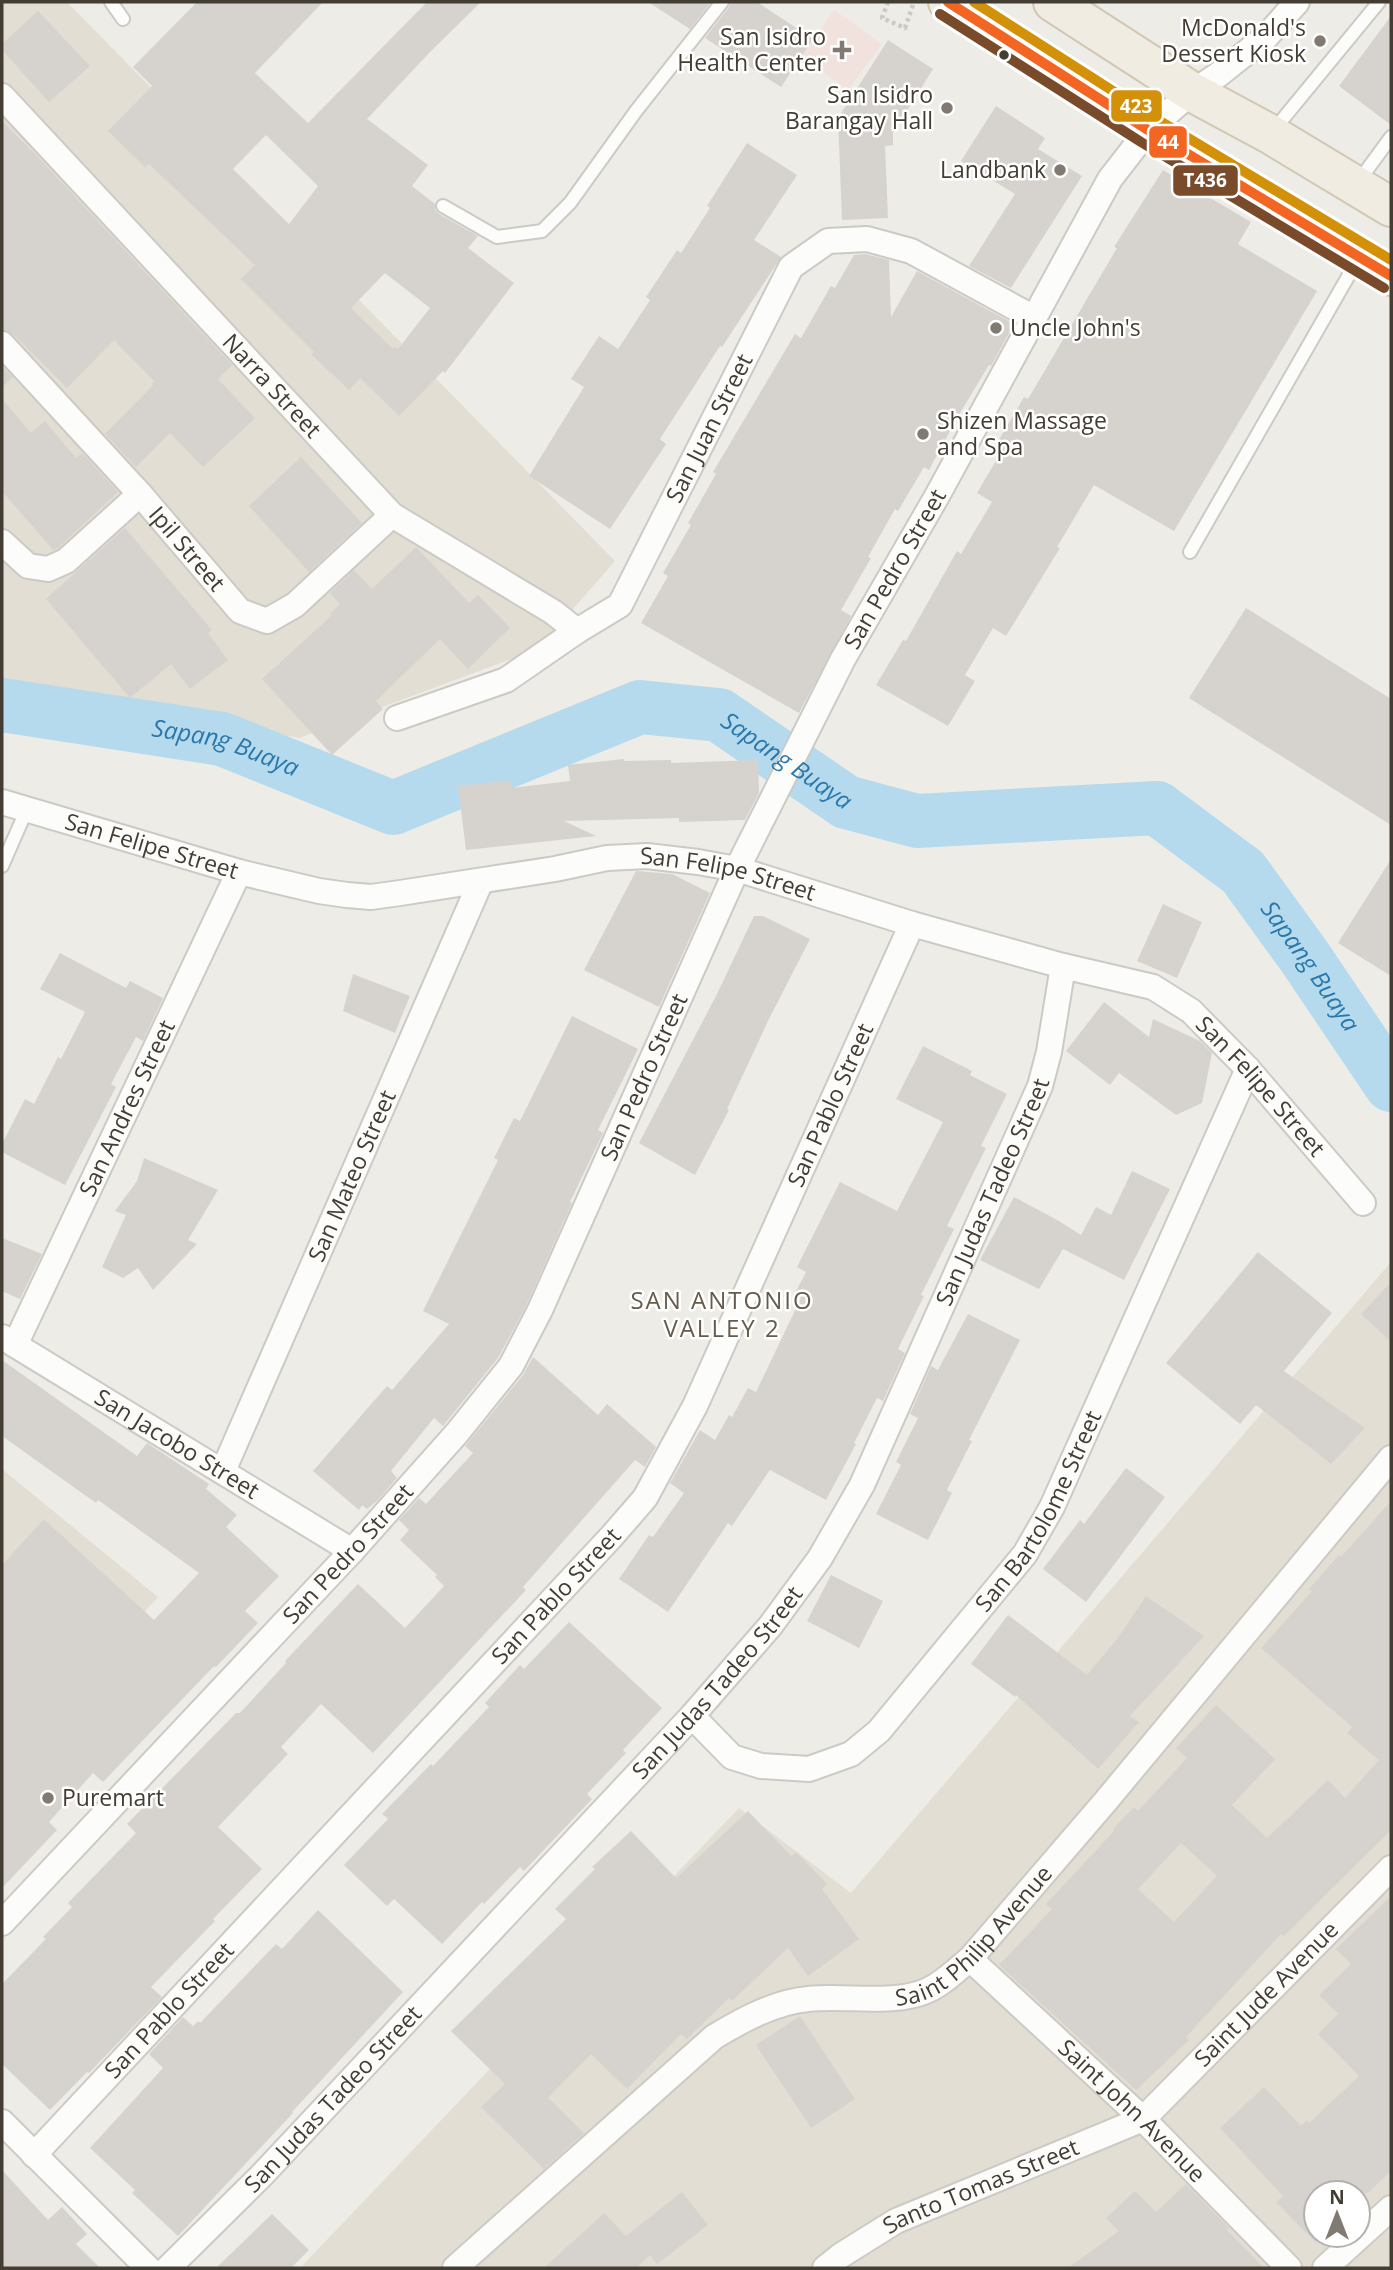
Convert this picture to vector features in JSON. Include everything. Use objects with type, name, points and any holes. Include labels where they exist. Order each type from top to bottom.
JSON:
[{"type":"main road","points":[[948,2],[1149,130],[1391,276]]},
{"type":"main road","points":[[1053,2],[1192,92],[1380,195]]},
{"type":"street","name":"San Pedro Street","points":[[2,1923],[352,1551],[457,1433],[511,1366],[555,1275],[737,869],[801,742],[843,659],[937,496],[1110,180],[1149,130],[1192,92],[1266,37],[1297,2]]},
{"type":"street","name":"Narra Street","points":[[2,96],[392,515],[553,612],[577,631]]},
{"type":"street","name":"San Juan Street","points":[[397,718],[506,680],[577,631],[620,606],[790,267],[828,241],[867,239],[911,251],[1034,318]]},
{"type":"street","name":"Ipil Street","points":[[2,344],[140,494],[240,611],[267,621],[295,606],[392,515]]},
{"type":"street","points":[[2,542],[28,566],[48,569],[66,561],[140,494]]},
{"type":"street","name":"San Felipe Street","points":[[2,802],[239,872],[319,891],[371,897],[481,881],[607,858],[647,856],[737,869],[912,924],[1063,966],[1153,987],[1191,1011],[1248,1069],[1363,1203]]},
{"type":"street","name":"San Andres Street","points":[[8,1341],[239,872]]},
{"type":"street","name":"San Mateo Street","points":[[223,1471],[481,881]]},
{"type":"street","name":"San Pablo Street","points":[[34,2155],[612,1536],[645,1497],[695,1406],[912,924]]},
{"type":"street","name":"San Judas Tadeo Street","points":[[168,2268],[261,2176],[692,1716],[771,1625],[820,1558],[862,1485],[1040,1086],[1049,1052],[1063,966]]},
{"type":"street","name":"San Bartolome Street","points":[[692,1716],[732,1757],[761,1766],[809,1769],[851,1754],[879,1731],[1026,1554],[1052,1507],[1248,1069]]},
{"type":"street","name":"San Jacobo Street","points":[[8,1341],[352,1551]]},
{"type":"street","name":"Saint Philip Avenue","points":[[455,2268],[714,2037],[744,2019],[806,1999],[898,1997],[926,1992],[970,1959],[1105,1802],[1391,1458]]},
{"type":"street","name":"Saint Jude Avenue","points":[[1143,2119],[1391,1868]]},
{"type":"street","name":"Saint John Avenue","points":[[970,1959],[1143,2119],[1289,2268]]},
{"type":"street","name":"Santo Tomas Street","points":[[825,2268],[896,2221],[1143,2119]]},
{"type":"street","points":[[2,2122],[148,2268]]},
{"type":"street","points":[[1325,2268],[1391,2208]]},
{"type":"lane","points":[[111,2],[123,19]]},
{"type":"lane","points":[[443,205],[497,237],[542,231],[570,203],[636,111],[722,2]]},
{"type":"lane","points":[[1270,134],[1380,2]]},
{"type":"lane","points":[[1380,195],[1391,137]]},
{"type":"lane","points":[[1190,552],[1359,256]]},
{"type":"lane","points":[[2,866],[27,809]]},
{"type":"path","points":[[888,2],[882,18],[905,28],[914,2]]},
{"type":"shaded area","points":[[2,2],[67,2],[615,561],[538,649],[299,738],[2,687]]},
{"type":"shaded area","name":"San Isidro Health Center","points":[[834,10],[882,44],[848,90],[801,56]]},
{"type":"shaded area","points":[[1391,1262],[1391,2268],[300,2268],[739,1808],[851,1893]]},
{"type":"shaded area","points":[[2,1469],[158,1597],[2,1768]]},
{"type":"building","points":[[197,2],[323,2],[255,73],[308,123],[427,2],[481,2],[367,119],[428,165],[412,186],[435,204],[435,210],[439,214],[478,236],[468,248],[514,283],[445,373],[443,371],[399,416],[360,378],[349,390],[311,354],[314,352],[241,279],[255,265],[149,164],[145,167],[108,131],[152,86],[133,67]],"holes":[[[266,135],[318,186],[289,224],[233,169]],[[385,273],[430,308],[398,349],[393,349],[351,308]]]},
{"type":"building","points":[[648,2],[711,2],[690,29]]},
{"type":"building","points":[[731,2],[757,2],[813,39],[781,87],[705,38]]},
{"type":"building","points":[[38,11],[90,66],[49,102],[2,50],[2,44]]},
{"type":"building","points":[[1391,16],[1391,125],[1339,86]]},
{"type":"building","points":[[888,40],[933,69],[893,133],[893,145],[885,146],[888,218],[842,220],[838,118]]},
{"type":"building","points":[[996,106],[1045,138],[1038,149],[1082,176],[1011,288],[969,266],[1015,194],[961,161]]},
{"type":"building","points":[[2,121],[232,365],[218,379],[255,418],[203,467],[170,433],[136,467],[105,434],[154,381],[114,340],[67,388],[13,334],[2,330]]},
{"type":"building","points":[[747,143],[797,175],[754,240],[781,257],[660,439],[666,444],[610,529],[529,476],[584,387],[571,379],[599,336],[618,349],[650,300],[646,297],[677,250],[681,253]]},
{"type":"building","points":[[1163,170],[1251,222],[1238,244],[1317,291],[1174,531],[1094,485],[1057,547],[1060,548],[1006,636],[993,628],[965,675],[975,681],[948,726],[876,685],[903,640],[906,641],[957,551],[961,554],[992,502],[977,493],[1004,447],[997,443],[1024,397],[1028,399],[1117,248],[1114,247]]},
{"type":"building","points":[[865,254],[889,260],[891,317],[917,271],[1014,324],[929,470],[924,467],[898,511],[895,509],[868,557],[871,558],[841,610],[851,616],[799,713],[641,623],[668,576],[663,573],[691,525],[688,523],[716,474],[713,472],[795,334],[801,338],[831,286],[835,288],[854,255]]},
{"type":"building","points":[[2,366],[13,377],[2,387]]},
{"type":"building","points":[[2,399],[31,433],[45,421],[76,458],[82,453],[118,492],[53,550],[2,491]]},
{"type":"building","points":[[301,457],[362,523],[309,572],[249,506]]},
{"type":"building","points":[[125,528],[212,630],[208,633],[228,660],[190,689],[171,664],[130,698],[46,599]]},
{"type":"building","points":[[416,547],[469,603],[478,595],[510,628],[468,669],[440,639],[376,701],[383,709],[332,755],[262,679],[331,616],[340,604],[330,593],[354,570],[372,589]]},
{"type":"building","points":[[1246,608],[1391,699],[1391,825],[1189,698]]},
{"type":"building","points":[[624,759],[671,760],[671,763],[758,760],[759,793],[745,820],[679,822],[679,818],[564,821],[596,836],[466,850],[458,786],[510,780],[511,788],[570,781],[568,765]]},
{"type":"building","points":[[1391,859],[1391,976],[1338,943]]},
{"type":"building","points":[[636,871],[672,874],[710,893],[659,1007],[584,970]]},
{"type":"building","points":[[1163,904],[1202,922],[1177,978],[1137,961]]},
{"type":"building","points":[[754,916],[763,916],[810,939],[695,1175],[639,1143],[716,996]]},
{"type":"building","points":[[60,953],[126,988],[130,981],[163,998],[143,1041],[136,1037],[111,1084],[116,1087],[65,1185],[2,1152],[2,1144],[25,1099],[34,1104],[85,1012],[40,989]]},
{"type":"building","points":[[353,974],[410,996],[395,1033],[343,1011]]},
{"type":"building","points":[[1104,1002],[1149,1037],[1153,1019],[1200,1041],[1212,1053],[1202,1103],[1176,1115],[1119,1073],[1110,1085],[1066,1051]]},
{"type":"building","points":[[572,1016],[638,1049],[598,1130],[603,1133],[570,1202],[572,1203],[527,1304],[498,1358],[443,1426],[434,1418],[391,1471],[397,1478],[378,1500],[367,1509],[362,1505],[359,1510],[313,1471],[387,1386],[392,1390],[449,1324],[423,1311],[498,1160],[494,1158],[514,1118],[520,1121]]},
{"type":"building","points":[[923,1046],[972,1071],[970,1075],[1007,1094],[981,1146],[986,1148],[947,1226],[954,1229],[898,1349],[905,1353],[883,1401],[877,1398],[826,1500],[770,1470],[732,1526],[728,1523],[668,1612],[619,1579],[649,1535],[653,1537],[684,1493],[670,1483],[700,1430],[715,1440],[748,1388],[756,1392],[801,1298],[794,1295],[806,1272],[797,1267],[840,1182],[897,1211],[943,1122],[896,1099]]},
{"type":"building","points":[[144,1158],[218,1190],[188,1240],[197,1244],[153,1290],[138,1268],[123,1278],[102,1267],[126,1215],[115,1211],[137,1181]]},
{"type":"building","points":[[1132,1171],[1170,1189],[1124,1280],[1063,1249],[1039,1289],[980,1260],[1014,1197],[1081,1235],[1096,1207],[1111,1215]]},
{"type":"building","points":[[2,1238],[42,1254],[20,1299],[2,1291]]},
{"type":"building","points":[[1258,1252],[1332,1313],[1284,1371],[1365,1428],[1331,1464],[1256,1405],[1240,1424],[1166,1363]]},
{"type":"building","points":[[1391,1282],[1391,1342],[1361,1314]]},
{"type":"building","points":[[968,1314],[1020,1340],[969,1440],[972,1441],[947,1490],[952,1493],[928,1540],[876,1514],[901,1465],[896,1462],[918,1418],[910,1414],[931,1366],[938,1370]]},
{"type":"building","points":[[533,1357],[598,1415],[607,1404],[656,1447],[645,1467],[635,1460],[523,1587],[526,1590],[373,1753],[321,1704],[281,1747],[288,1754],[218,1827],[262,1869],[151,1987],[162,1997],[50,2110],[2,2064],[2,1984],[46,1939],[43,1937],[72,1907],[68,1903],[136,1833],[127,1824],[236,1713],[240,1713],[358,1584],[405,1628],[444,1586],[435,1577],[437,1575],[400,1540],[409,1530],[399,1520],[419,1498],[426,1504],[473,1453],[465,1446],[523,1375]]},
{"type":"building","points":[[2,1360],[137,1456],[147,1443],[209,1484],[206,1489],[237,1515],[226,1527],[279,1576],[245,1611],[258,1623],[103,1782],[93,1773],[49,1822],[57,1830],[2,1888],[2,1565],[44,1519],[154,1620],[199,1573],[98,1500],[96,1503],[2,1436]]},
{"type":"building","points":[[1126,1468],[1165,1497],[1086,1602],[1043,1569],[1080,1520],[1084,1524]]},
{"type":"building","points":[[1391,1501],[1391,1830],[1284,1936],[1281,1934],[1186,2037],[1189,2040],[1136,2090],[999,1965],[1052,1909],[1046,1904],[1113,1829],[1134,1807],[1138,1811],[1187,1758],[1176,1748],[1216,1705],[1275,1759],[1232,1805],[1267,1838],[1328,1780],[1345,1798],[1379,1760],[1347,1733],[1352,1727],[1261,1648],[1312,1591],[1309,1589],[1339,1555],[1341,1557]],"holes":[[[1181,1843],[1217,1876],[1174,1922],[1138,1889]]]},
{"type":"building","points":[[831,1575],[883,1601],[859,1648],[807,1621]]},
{"type":"building","points":[[1146,1596],[1204,1636],[1130,1716],[1139,1722],[1098,1769],[1016,1695],[1015,1697],[971,1664],[1008,1615],[1087,1675],[1117,1639]]},
{"type":"building","points":[[569,1622],[662,1708],[623,1750],[626,1753],[587,1794],[592,1799],[524,1871],[520,1867],[442,1944],[394,1899],[387,1906],[344,1865],[388,1819],[382,1814],[431,1764],[433,1766],[489,1707],[485,1703],[520,1665],[524,1669]]},
{"type":"building","points":[[748,1811],[791,1856],[796,1852],[827,1884],[822,1889],[859,1939],[808,1976],[788,1948],[732,2001],[729,1998],[687,2039],[681,2034],[627,2089],[591,2054],[548,2098],[584,2133],[544,2169],[481,2107],[505,2084],[451,2031],[566,1919],[555,1909],[595,1869],[592,1867],[631,1831],[676,1878]]},
{"type":"building","points":[[1391,1896],[1391,2171],[1372,2189],[1372,2179],[1302,2179],[1302,2229],[1276,2202],[1283,2196],[1220,2128],[1264,2087],[1301,2126],[1307,2120],[1309,2123],[1359,2076],[1318,2034],[1338,2014],[1319,1995],[1351,1964],[1336,1949]]},
{"type":"building","points":[[318,1910],[403,1992],[178,2236],[132,2193],[135,2190],[90,2148],[163,2068],[149,2054],[183,2017],[193,2026],[198,2021],[200,2023],[276,1944],[282,1949]]},
{"type":"building","points":[[800,2016],[855,2099],[811,2128],[756,2045]]},
{"type":"building","points":[[2,2170],[48,2220],[62,2207],[87,2234],[76,2244],[100,2268],[2,2268]]},
{"type":"building","points":[[1186,2184],[1264,2268],[1068,2268],[1119,2231],[1106,2218],[1135,2191],[1156,2212]]},
{"type":"building","points":[[682,2192],[708,2225],[657,2264],[650,2255],[636,2268],[544,2268],[604,2213],[626,2236]]},
{"type":"building","points":[[272,2214],[309,2250],[291,2268],[216,2268]]},
{"type":"waterway","name":"Sapang Buaya","points":[[2,705],[222,739],[393,808],[640,707],[719,715],[846,802],[917,821],[1157,808],[1243,872],[1304,956],[1391,1085]]},
{"type":"transit line","name":"44","points":[[948,2],[1148,130],[1391,276]]},
{"type":"transit line","name":"423","points":[[974,2],[1155,118],[1391,260]]},
{"type":"transit line","name":"T436","points":[[940,14],[1141,142],[1384,288]]},
{"type":"place","name":"McDonald's Dessert Kiosk","points":[[1320,41]]},
{"type":"place","name":"San Isidro Health Center","points":[[842,50]]},
{"type":"place","name":"San Isidro Barangay Hall","points":[[947,108]]},
{"type":"place","name":"Landbank","points":[[1060,170]]},
{"type":"place","name":"Uncle John's","points":[[996,328]]},
{"type":"place","name":"Shizen Massage and Spa","points":[[923,434]]},
{"type":"place","name":"Puremart","points":[[48,1798]]},
{"type":"district","name":"SAN ANTONIO VALLEY 2","points":[[722,1315]]}]
